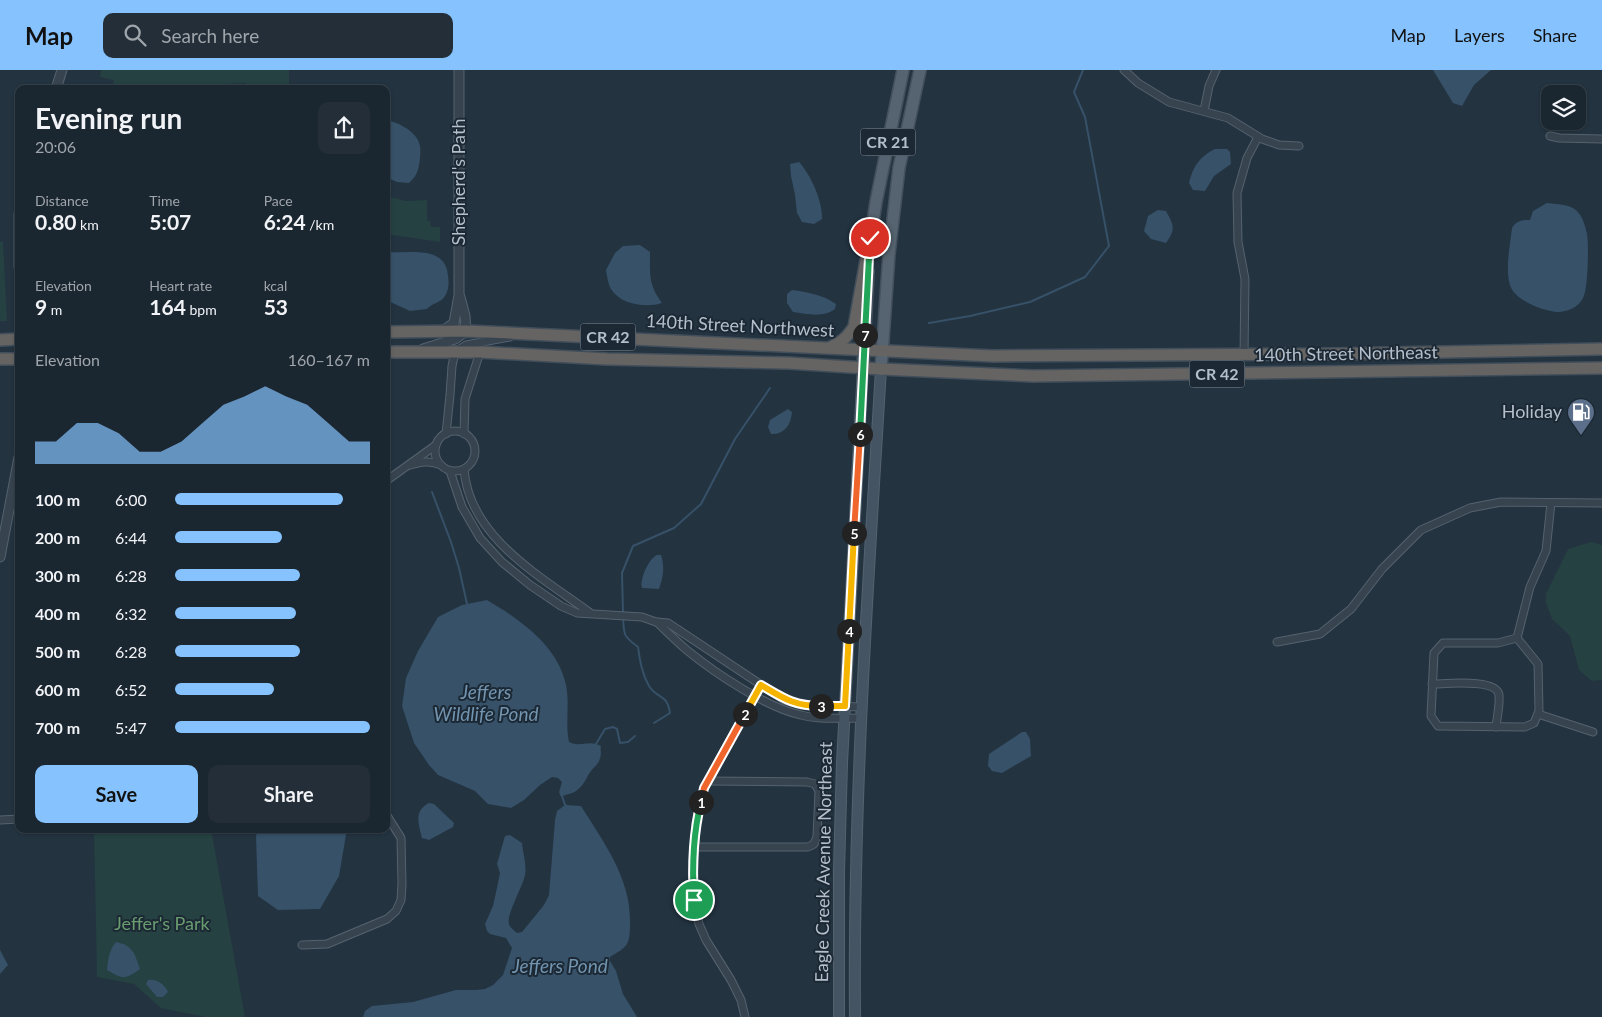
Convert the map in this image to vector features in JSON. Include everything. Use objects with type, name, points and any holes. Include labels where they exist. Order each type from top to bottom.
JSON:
[{"type":"highway","points":[[829,347],[842,342],[849,336],[854,327],[870,238]]},
{"type":"highway","name":"140th Street Northwest","points":[[390,332],[466,331],[882,350]]},
{"type":"highway","points":[[0,340],[15,339]]},
{"type":"highway","name":"140th Street Northeast","points":[[882,350],[993,356],[1335,354],[1602,349]]},
{"type":"highway","name":"140th Street Northwest","points":[[390,352],[480,352],[607,359],[788,363],[881,369]]},
{"type":"highway","points":[[0,359],[15,359]]},
{"type":"highway","name":"140th Street Northeast","points":[[881,369],[1033,376],[1105,376],[1602,368]]},
{"type":"main road","name":"CR 21","points":[[864,349],[870,238],[903,70]]},
{"type":"main road","name":"CR 21","points":[[882,350],[889,254],[899,168],[920,70]]},
{"type":"main road","name":"Eagle Creek Avenue Northeast","points":[[838,1017],[839,871],[844,718],[864,349]]},
{"type":"main road","name":"Eagle Creek Avenue Northeast","points":[[855,1017],[856,866],[862,706],[882,350]]},
{"type":"street","points":[[57,85],[62,70]]},
{"type":"street","name":"Shepherd's Path","points":[[444,331],[454,323],[459,294],[459,70]]},
{"type":"street","points":[[1124,70],[1138,82],[1169,102],[1228,118],[1258,137],[1279,145],[1299,146]]},
{"type":"street","points":[[1204,111],[1209,86],[1216,70]]},
{"type":"street","points":[[1550,136],[1602,139]]},
{"type":"street","points":[[1244,355],[1245,279],[1238,242],[1237,193],[1247,158],[1258,137]]},
{"type":"street","name":"Shepherd's Path","points":[[459,294],[465,316],[466,331]]},
{"type":"street","points":[[412,351],[455,339],[466,331]]},
{"type":"street","points":[[446,434],[455,352],[466,345],[523,334]]},
{"type":"street","points":[[464,434],[465,398],[480,352]]},
{"type":"street","points":[[441,465],[435,452],[440,438],[446,434],[458,432],[469,437],[475,448],[473,460],[464,469],[450,471]]},
{"type":"street","points":[[390,478],[436,445]]},
{"type":"street","points":[[407,465],[434,462],[450,471],[462,507],[480,538],[502,562],[530,586],[561,606],[577,613],[642,617],[656,622],[668,623],[784,700],[801,705],[862,706]]},
{"type":"street","points":[[464,469],[465,481],[471,500],[489,531],[508,552],[590,613]]},
{"type":"street","points":[[0,557],[15,478]]},
{"type":"street","points":[[1277,642],[1320,634],[1351,609],[1382,569],[1421,530],[1470,508],[1501,502],[1602,503]]},
{"type":"street","points":[[1517,638],[1530,587],[1546,551],[1551,503]]},
{"type":"street","points":[[656,622],[688,651],[755,696],[786,712],[803,716],[862,718]]},
{"type":"street","points":[[1517,638],[1538,664],[1539,711],[1534,723],[1525,727],[1438,726],[1431,716],[1434,653],[1443,643],[1498,643],[1517,638]]},
{"type":"street","points":[[1432,684],[1485,684],[1496,689],[1499,694],[1496,727]]},
{"type":"street","points":[[745,1017],[741,1000],[706,940],[699,924],[692,878],[696,823],[704,788],[761,685]]},
{"type":"street","points":[[1538,714],[1593,732]]},
{"type":"street","points":[[695,847],[808,847],[814,844],[817,838],[819,791],[815,784],[807,782],[708,781]]},
{"type":"street","points":[[0,820],[15,819]]},
{"type":"street","points":[[302,945],[327,944],[387,919],[396,911],[401,900],[401,838],[390,820]]},
{"type":"green space","points":[[101,70],[289,70],[289,85],[245,85],[245,83],[223,85],[113,85],[114,80],[100,77]]},
{"type":"green space","points":[[390,197],[406,201],[427,200],[427,221],[430,221],[431,227],[440,227],[440,242],[390,235]]},
{"type":"green space","points":[[0,242],[3,242],[7,321],[0,321]]},
{"type":"green space","points":[[1591,542],[1602,545],[1602,680],[1592,681],[1579,670],[1570,636],[1552,619],[1546,603],[1546,594],[1568,549]]},
{"type":"green space","name":"Jeffer's Park","points":[[94,833],[212,833],[245,1017],[205,1017],[161,1008],[134,984],[97,977]]},
{"type":"water","points":[[1433,70],[1491,70],[1474,85],[1462,106],[1453,103]]},
{"type":"water","points":[[390,121],[412,132],[416,136],[420,149],[419,166],[416,175],[409,183],[397,182],[390,179]]},
{"type":"water","points":[[1215,149],[1227,149],[1230,152],[1231,164],[1214,176],[1205,191],[1193,190],[1189,183],[1192,172],[1205,155]]},
{"type":"water","points":[[799,162],[812,181],[821,205],[822,219],[814,224],[802,222],[797,213],[790,164]]},
{"type":"water","points":[[1547,203],[1560,204],[1576,210],[1583,220],[1587,234],[1588,267],[1585,294],[1576,306],[1561,312],[1545,310],[1517,296],[1510,285],[1508,272],[1512,228],[1520,221],[1530,220],[1533,211]]},
{"type":"water","points":[[1158,210],[1166,211],[1173,227],[1173,231],[1166,243],[1151,239],[1144,231],[1148,216]]},
{"type":"water","points":[[640,245],[650,252],[652,284],[657,297],[662,303],[641,305],[627,302],[615,294],[609,285],[606,270],[615,253],[623,246]]},
{"type":"water","points":[[390,252],[415,252],[433,255],[441,259],[446,266],[449,281],[443,298],[427,309],[410,311],[390,302]]},
{"type":"water","points":[[792,290],[826,298],[836,304],[835,309],[825,314],[793,312],[787,303],[787,294]]},
{"type":"water","points":[[788,409],[792,412],[786,428],[780,433],[771,434],[768,427],[770,420]]},
{"type":"water","points":[[657,555],[661,555],[663,564],[659,589],[642,588],[641,584],[645,570],[651,560]]},
{"type":"water","name":"Jeffers Wildlife Pond","points":[[487,600],[512,616],[536,635],[555,658],[562,671],[566,685],[569,742],[573,744],[592,743],[601,746],[599,762],[582,786],[573,793],[561,797],[559,792],[562,782],[558,778],[552,777],[511,808],[488,804],[475,791],[438,775],[414,743],[402,706],[406,678],[418,651],[438,617],[462,605]]},
{"type":"water","points":[[1022,732],[1026,732],[1030,739],[1031,756],[1002,773],[992,771],[988,766],[989,754]]},
{"type":"water","points":[[429,803],[434,804],[454,823],[453,827],[429,840],[422,838],[418,818],[421,810]]},
{"type":"water","name":"Jeffers Pond","points":[[565,805],[581,806],[607,847],[621,876],[629,907],[630,935],[627,944],[610,957],[610,961],[616,971],[623,994],[637,1017],[363,1017],[365,1011],[372,1006],[413,1002],[456,990],[485,989],[493,985],[503,975],[512,948],[506,938],[490,934],[485,924],[493,906],[500,873],[497,864],[505,836],[510,835],[522,843],[525,863],[524,880],[512,907],[509,920],[510,927],[517,933],[522,932],[544,905],[549,895],[555,820],[557,811]]},
{"type":"water","points":[[257,833],[346,833],[339,876],[320,909],[278,910],[258,896]]},
{"type":"water","points":[[116,942],[130,948],[137,959],[140,969],[127,977],[120,977],[107,970],[110,952]]},
{"type":"water","points":[[0,950],[8,965],[0,974]]},
{"type":"water","points":[[148,980],[160,983],[168,992],[163,997],[157,997],[146,984]]},
{"type":"waterway","points":[[929,323],[1030,302],[1085,277],[1109,246],[1085,117],[1074,92],[1083,70]]},
{"type":"waterway","points":[[623,613],[622,573],[633,546],[674,528],[701,504],[735,439],[770,388]]},
{"type":"waterway","points":[[432,492],[451,542],[467,604]]},
{"type":"waterway","points":[[623,617],[625,635],[638,647],[642,667],[649,686],[667,702],[669,707],[670,713],[654,723]]},
{"type":"waterway","points":[[596,744],[605,729],[613,727],[617,729],[620,743],[628,742],[635,736]]},
{"type":"waterway","points":[[562,796],[567,806]]},
{"type":"place","name":"Holiday","points":[[1581,436]]},
{"type":"route","points":[[694,900],[692,878],[696,823],[704,788],[761,685],[784,700],[801,705],[845,706],[870,238]]}]
